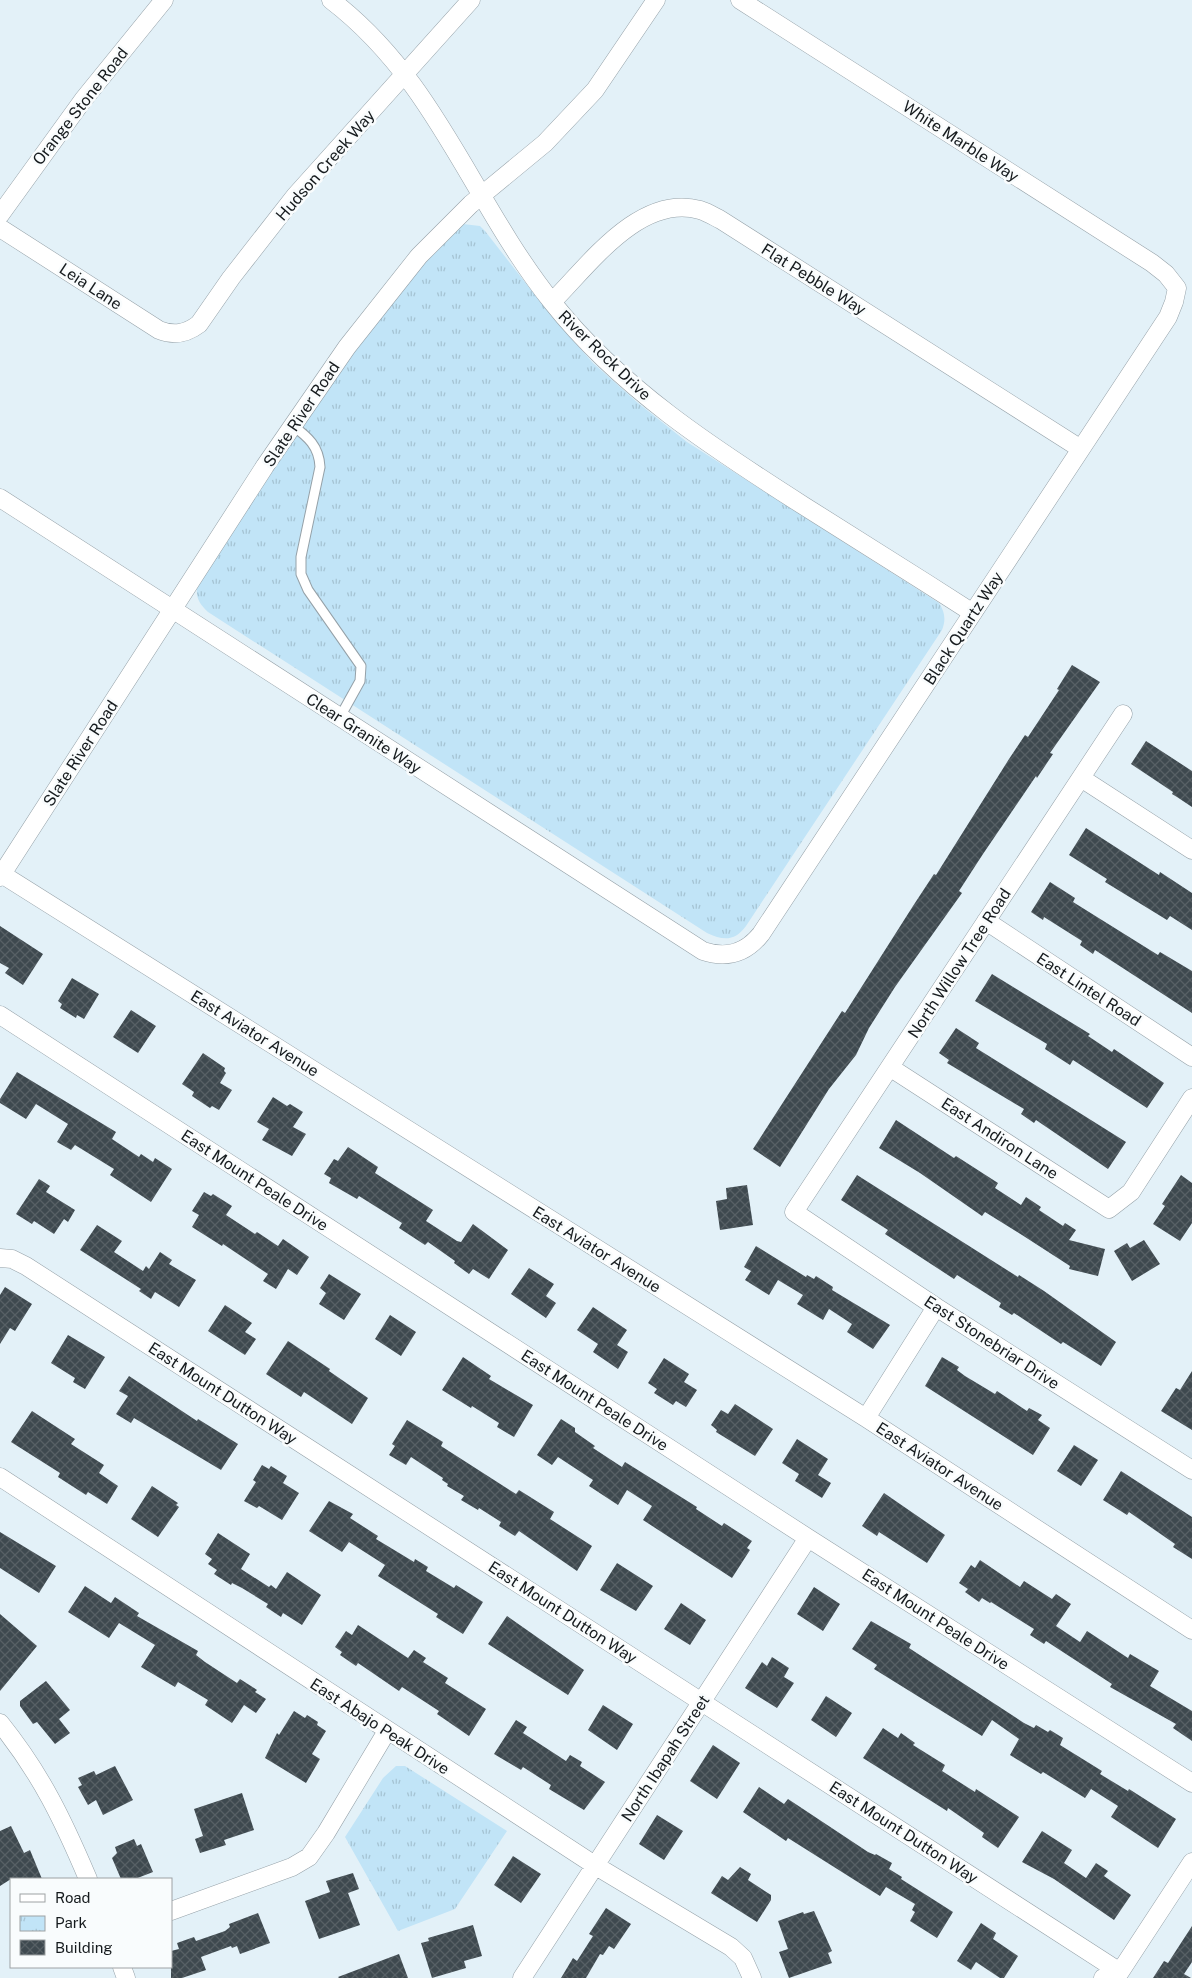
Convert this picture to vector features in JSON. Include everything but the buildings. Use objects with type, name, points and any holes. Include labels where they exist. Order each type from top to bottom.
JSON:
[{"type":"street","name":"Orange Stone Road","points":[[0,215],[77,108],[164,0]]},
{"type":"street","name":"River Rock Drive","points":[[332,0],[365,29],[406,74],[442,127],[523,262],[552,302],[610,364],[684,426],[735,462],[973,613]]},
{"type":"street","name":"Hudson Creek Way","points":[[185,333],[199,324],[236,272],[295,196],[471,0]]},
{"type":"street","name":"Slate River Road","points":[[1,874],[292,425],[347,348],[419,256],[482,195],[545,143],[595,90],[656,0]]},
{"type":"street","name":"White Marble Way","points":[[740,0],[1152,263],[1166,274],[1177,288]]},
{"type":"street","name":"Flat Pebble Way","points":[[552,302],[616,237],[634,222],[653,212],[686,208],[701,210],[721,220],[1081,449]]},
{"type":"street","name":"Leia Lane","points":[[0,228],[159,330],[176,334],[185,333]]},
{"type":"street","name":"Black Quartz Way","points":[[733,954],[749,947],[761,934],[1168,317],[1177,294],[1177,288]]},
{"type":"street","name":"Clear Granite Way","points":[[0,498],[703,952],[733,954]]},
{"type":"street","name":"North Willow Tree Road","points":[[794,1212],[1123,714]]},
{"type":"street","points":[[1081,778],[1192,850]]},
{"type":"street","name":"East Aviator Avenue","points":[[1,874],[866,1418],[1192,1630]]},
{"type":"street","name":"East Lintel Road","points":[[986,921],[1192,1056]]},
{"type":"street","name":"East Mount Peale Drive","points":[[0,1015],[808,1538],[1192,1783]]},
{"type":"street","name":"East Andiron Lane","points":[[890,1068],[1109,1209],[1131,1192],[1192,1098]]},
{"type":"street","name":"East Stonebriar Drive","points":[[794,1212],[936,1306],[1192,1470]]},
{"type":"street","name":"East Mount Dutton Way","points":[[2,1258],[26,1266],[701,1702],[1112,1975]]},
{"type":"street","points":[[866,1418],[936,1306]]},
{"type":"street","name":"East Abajo Peak Drive","points":[[0,1477],[596,1866],[737,1951],[743,1958],[752,1978]]},
{"type":"street","name":"North Ibapah Street","points":[[522,1978],[808,1538]]},
{"type":"street","points":[[0,1723],[46,1786],[66,1826],[88,1878]]},
{"type":"street","points":[[172,1911],[292,1866],[308,1857],[326,1833],[387,1731]]},
{"type":"street","points":[[1112,1975],[1192,1862]]},
{"type":"lane","points":[[292,425],[313,442],[320,457],[320,467],[301,557],[301,574],[308,590],[361,666],[360,681],[340,717]]},
{"type":"green space","points":[[463,224],[480,226],[485,231],[553,318],[593,363],[638,403],[687,442],[939,603],[943,610],[944,623],[942,630],[746,926],[738,935],[733,937],[724,938],[707,933],[208,612],[198,598],[197,588],[324,388],[414,271]]},
{"type":"green space","points":[[396,1766],[405,1766],[507,1831],[455,1909],[398,1931],[345,1837],[383,1778]]}]
